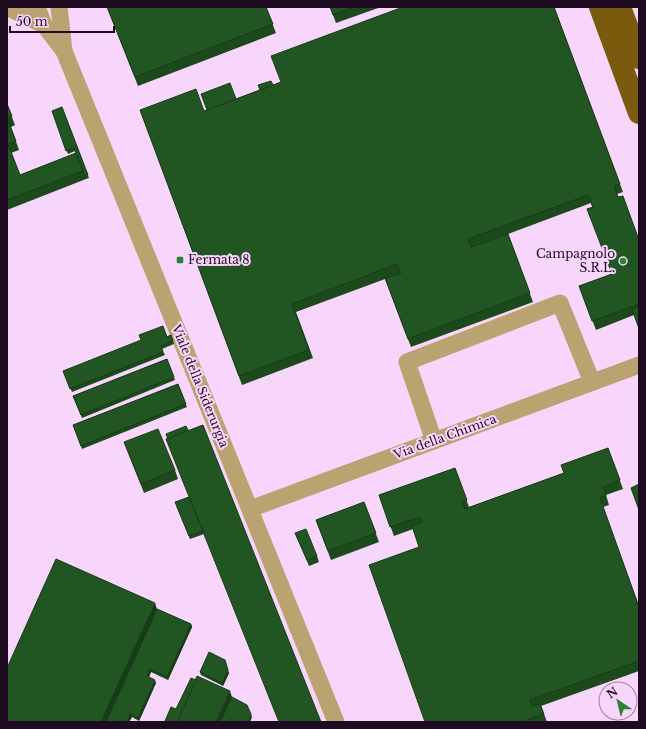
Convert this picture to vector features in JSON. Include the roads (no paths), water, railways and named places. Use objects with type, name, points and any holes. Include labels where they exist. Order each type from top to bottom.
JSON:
[{"type":"highway","points":[[600,7],[639,113]]},
{"type":"highway","points":[[620,7],[639,58]]},
{"type":"street","name":"Viale della Siderurgia","points":[[7,7],[44,25]]},
{"type":"street","name":"Viale della Siderurgia","points":[[37,7],[44,25],[64,51],[336,722]]},
{"type":"street","name":"Viale della Siderurgia","points":[[59,7],[64,51]]},
{"type":"street","points":[[434,441],[407,362],[560,303],[592,382]]},
{"type":"street","name":"Via della Chimica","points":[[250,509],[639,365]]},
{"type":"place","name":"Fermata 8","points":[[180,260]]},
{"type":"place","name":"Campagnolo S.R.L.","points":[[623,261]]}]
